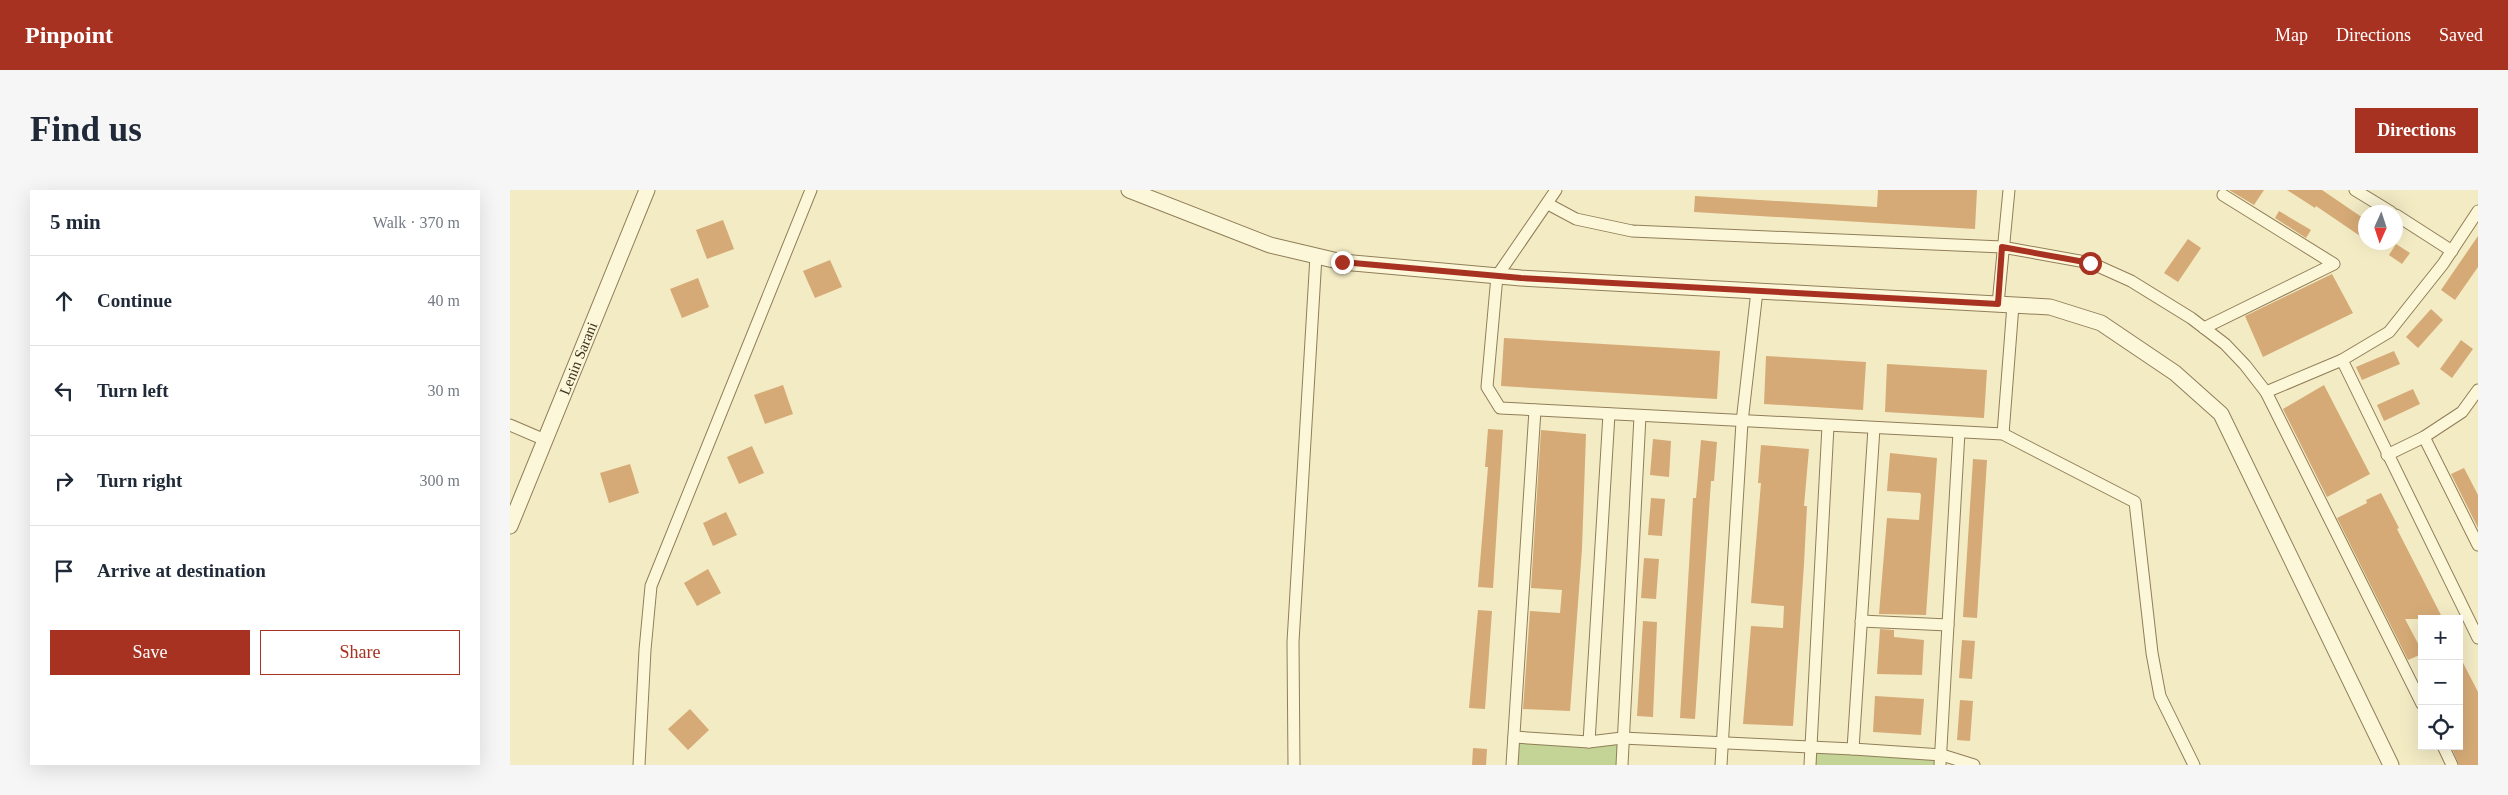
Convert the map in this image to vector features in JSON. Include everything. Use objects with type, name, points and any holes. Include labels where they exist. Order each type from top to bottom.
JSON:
[{"type":"street","name":"Lenin Sarani","points":[[510,526],[647,190]]},
{"type":"street","points":[[639,765],[645,650],[651,586],[812,190]]},
{"type":"street","points":[[1129,190],[1270,245],[1342,262],[1497,276],[2050,307],[2101,323],[2175,373],[2221,414],[2391,765]]},
{"type":"street","points":[[1556,190],[1548,204],[1517,244],[1497,276],[1487,387],[1500,408],[2003,434],[2135,502],[2152,653],[2160,696],[2194,765]]},
{"type":"street","points":[[1998,304],[2009,190]]},
{"type":"street","points":[[2355,190],[2380,205]]},
{"type":"street","points":[[2204,328],[2334,264],[2223,195]]},
{"type":"street","points":[[1548,204],[1576,219],[1632,230],[2002,247],[2090,263],[2131,281],[2204,328],[2225,344],[2245,365],[2266,392],[2418,696]]},
{"type":"street","points":[[2266,392],[2342,360],[2389,332],[2407,312],[2452,251],[2478,211]]},
{"type":"street","points":[[2403,220],[2452,251]]},
{"type":"street","points":[[1294,765],[1293,642],[1316,256]]},
{"type":"street","points":[[1721,765],[1742,422],[1757,291]]},
{"type":"street","points":[[2003,434],[2014,305]]},
{"type":"street","points":[[2342,360],[2478,638]]},
{"type":"street","points":[[2387,455],[2424,437],[2462,412],[2478,390]]},
{"type":"street","points":[[1512,765],[1535,410]]},
{"type":"street","points":[[1590,742],[1609,414]]},
{"type":"street","points":[[1622,765],[1640,416]]},
{"type":"street","points":[[510,425],[545,440]]},
{"type":"street","points":[[1810,765],[1828,426]]},
{"type":"street","points":[[1853,749],[1874,428]]},
{"type":"street","points":[[1941,760],[1958,432]]},
{"type":"street","points":[[2424,437],[2478,545]]},
{"type":"street","points":[[1862,621],[1948,625]]},
{"type":"street","points":[[1514,737],[1590,742],[1622,738],[1853,749],[1974,765]]},
{"type":"street","points":[[2445,750],[2452,765]]},
{"type":"green space","points":[[1514,737],[1622,738],[1622,765],[1513,765]]},
{"type":"green space","points":[[1811,747],[1942,755],[1940,765],[1810,765]]},
{"type":"building","points":[[1878,190],[1977,190],[1975,229],[1694,212],[1695,196],[1877,207]]},
{"type":"building","points":[[2229,190],[2264,190],[2254,205]]},
{"type":"building","points":[[2287,190],[2322,190],[2358,215],[2358,235],[2316,206],[2315,208]]},
{"type":"building","points":[[2279,211],[2311,230],[2306,238],[2275,218]]},
{"type":"building","points":[[723,220],[734,249],[707,259],[696,230]]},
{"type":"building","points":[[2478,236],[2478,267],[2455,300],[2441,290]]},
{"type":"building","points":[[2188,239],[2201,248],[2178,282],[2164,273]]},
{"type":"building","points":[[2403,248],[2410,253],[2402,264],[2389,255],[2392,250]]},
{"type":"building","points":[[830,260],[842,287],[815,298],[803,271]]},
{"type":"building","points":[[2332,274],[2353,313],[2263,357],[2245,316]]},
{"type":"building","points":[[698,278],[709,307],[682,318],[670,289]]},
{"type":"building","points":[[2431,309],[2443,320],[2418,348],[2406,337]]},
{"type":"building","points":[[1504,338],[1720,351],[1717,399],[1501,386]]},
{"type":"building","points":[[2461,340],[2473,349],[2452,378],[2440,369]]},
{"type":"building","points":[[2394,351],[2400,364],[2362,380],[2356,367]]},
{"type":"building","points":[[1766,356],[1866,362],[1863,410],[1764,404]]},
{"type":"building","points":[[1887,364],[1987,370],[1984,418],[1885,412]]},
{"type":"building","points":[[783,385],[793,414],[765,424],[754,395]]},
{"type":"building","points":[[2324,385],[2370,474],[2327,497],[2283,409]]},
{"type":"building","points":[[2413,389],[2420,404],[2384,421],[2377,405]]},
{"type":"building","points":[[1488,429],[1503,430],[1493,588],[1478,587],[1488,467],[1485,467]]},
{"type":"building","points":[[1541,430],[1586,434],[1582,549],[1570,711],[1523,709],[1530,611],[1560,613],[1562,590],[1531,588]]},
{"type":"building","points":[[1653,439],[1671,441],[1669,477],[1650,475]]},
{"type":"building","points":[[1701,440],[1717,442],[1714,481],[1711,481],[1695,719],[1680,718],[1693,498],[1696,498]]},
{"type":"building","points":[[1761,445],[1809,449],[1804,506],[1807,506],[1793,726],[1743,724],[1751,626],[1783,628],[1784,606],[1751,603],[1761,483],[1758,483]]},
{"type":"building","points":[[752,446],[764,473],[739,484],[727,457]]},
{"type":"building","points":[[1890,453],[1937,458],[1926,615],[1879,614],[1887,518],[1919,520],[1921,495],[1920,493],[1887,491]]},
{"type":"building","points":[[1973,459],[1987,460],[1977,618],[1963,617]]},
{"type":"building","points":[[630,464],[639,493],[609,503],[600,473]]},
{"type":"building","points":[[2464,468],[2478,495],[2478,528],[2451,474]]},
{"type":"building","points":[[2381,493],[2399,528],[2397,529],[2441,615],[2418,615],[2418,619],[2405,619],[2418,643],[2418,656],[2408,660],[2337,518],[2367,503],[2366,500]]},
{"type":"building","points":[[1651,498],[1665,499],[1662,536],[1648,535]]},
{"type":"building","points":[[726,512],[737,535],[713,546],[703,523]]},
{"type":"building","points":[[1644,558],[1659,559],[1656,599],[1641,598]]},
{"type":"building","points":[[708,569],[721,593],[697,606],[684,583]]},
{"type":"building","points":[[1478,610],[1492,611],[1485,709],[1469,708]]},
{"type":"building","points":[[1643,621],[1657,622],[1653,717],[1637,716]]},
{"type":"building","points":[[1880,629],[1894,630],[1894,637],[1924,640],[1922,675],[1877,674]]},
{"type":"building","points":[[1962,640],[1975,641],[1972,679],[1959,678]]},
{"type":"building","points":[[2463,663],[2478,692],[2478,765],[2459,765],[2453,750],[2463,750]]},
{"type":"building","points":[[1875,696],[1924,699],[1921,735],[1873,732]]},
{"type":"building","points":[[1960,700],[1973,701],[1970,741],[1957,740]]},
{"type":"building","points":[[690,709],[709,730],[688,750],[668,729]]},
{"type":"building","points":[[1473,748],[1487,749],[1486,765],[1472,765]]},
{"type":"route","points":[[1342,262],[1419,271],[1521,278],[1998,304],[2002,247],[2090,263]]}]
